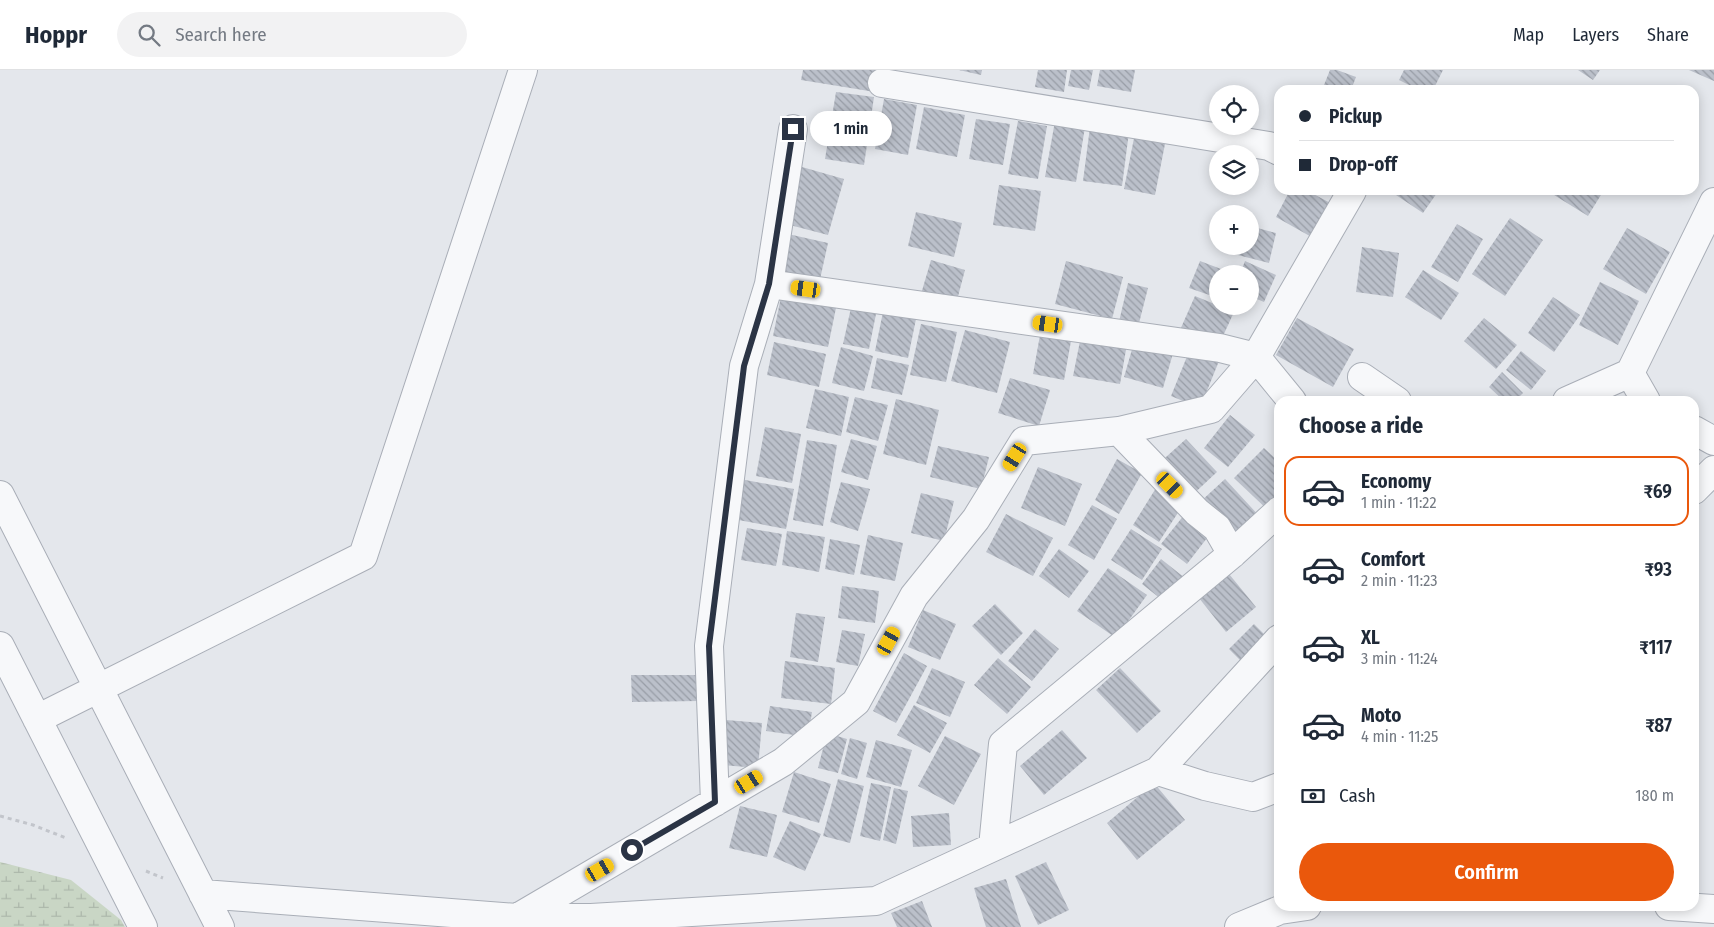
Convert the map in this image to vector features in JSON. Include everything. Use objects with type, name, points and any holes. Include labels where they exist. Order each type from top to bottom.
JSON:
[{"type":"street","points":[[37,719],[363,556],[523,70]]},
{"type":"street","points":[[882,83],[1250,142],[1274,148]]},
{"type":"street","points":[[715,802],[709,646],[744,366],[769,284],[793,129]]},
{"type":"street","points":[[517,918],[783,762],[856,702],[914,596],[976,519],[1024,441],[1119,431],[1211,409],[1256,357],[1350,195]]},
{"type":"street","points":[[1578,396],[1630,373],[1714,202]]},
{"type":"street","points":[[769,284],[1220,348],[1256,357],[1288,396]]},
{"type":"street","points":[[1630,373],[1643,396]]},
{"type":"street","points":[[1362,378],[1389,396]]},
{"type":"street","points":[[1119,431],[1197,512],[1217,528],[1232,554]]},
{"type":"street","points":[[1699,433],[1714,441]]},
{"type":"street","points":[[1699,485],[1714,470]]},
{"type":"street","points":[[0,495],[220,927]]},
{"type":"street","points":[[992,847],[1003,744],[1232,554],[1274,515]]},
{"type":"street","points":[[203,894],[517,918],[591,918],[876,901],[1158,771],[1274,644]]},
{"type":"street","points":[[0,646],[143,927]]},
{"type":"street","points":[[1158,771],[1205,786],[1253,797],[1274,789]]},
{"type":"street","points":[[1699,909],[1714,910]]},
{"type":"street","points":[[1239,927],[1278,911]]},
{"type":"green space","points":[[0,862],[71,880],[121,920],[125,927],[0,927]]},
{"type":"building","points":[[803,70],[879,70],[875,92],[801,80]]},
{"type":"building","points":[[959,70],[982,70],[981,75]]},
{"type":"building","points":[[1038,70],[1067,70],[1064,92],[1035,87]]},
{"type":"building","points":[[1071,70],[1093,70],[1089,90],[1068,86]]},
{"type":"building","points":[[1100,70],[1135,70],[1131,92],[1097,86]]},
{"type":"building","points":[[1330,70],[1337,70],[1356,77],[1353,85],[1324,85]]},
{"type":"building","points":[[1404,70],[1443,70],[1436,85],[1409,85],[1399,80]]},
{"type":"building","points":[[1578,70],[1600,70],[1593,80]]},
{"type":"building","points":[[1689,70],[1714,70],[1714,81]]},
{"type":"building","points":[[836,92],[874,97],[864,165],[825,159]]},
{"type":"building","points":[[884,99],[917,105],[908,155],[875,149]]},
{"type":"building","points":[[924,107],[965,115],[957,157],[916,149]]},
{"type":"building","points":[[976,119],[1010,124],[1003,165],[969,159]]},
{"type":"building","points":[[1018,121],[1047,126],[1038,179],[1008,174]]},
{"type":"building","points":[[1055,121],[1085,127],[1076,182],[1045,177]]},
{"type":"building","points":[[1090,127],[1129,132],[1122,186],[1083,181]]},
{"type":"building","points":[[1134,138],[1165,144],[1155,195],[1124,189]]},
{"type":"building","points":[[802,167],[844,179],[828,235],[786,224]]},
{"type":"building","points":[[999,185],[1041,191],[1035,231],[993,225]]},
{"type":"building","points":[[1287,195],[1315,195],[1334,205],[1315,239],[1276,217]]},
{"type":"building","points":[[1396,195],[1436,195],[1423,213]]},
{"type":"building","points":[[1554,195],[1601,195],[1588,216]]},
{"type":"building","points":[[916,212],[962,223],[954,257],[908,246]]},
{"type":"building","points":[[1510,218],[1543,240],[1505,296],[1472,274]]},
{"type":"building","points":[[1457,224],[1483,239],[1458,282],[1431,267]]},
{"type":"building","points":[[1259,228],[1276,233],[1269,263],[1238,255],[1259,255]]},
{"type":"building","points":[[1627,228],[1670,252],[1646,294],[1603,269]]},
{"type":"building","points":[[788,234],[828,243],[819,284],[779,275]]},
{"type":"building","points":[[1362,247],[1399,253],[1393,297],[1356,292]]},
{"type":"building","points":[[931,260],[965,270],[956,304],[921,294]]},
{"type":"building","points":[[1066,261],[1123,277],[1112,319],[1055,304]]},
{"type":"building","points":[[1200,261],[1210,265],[1209,295],[1189,288]]},
{"type":"building","points":[[1245,261],[1254,265],[1243,265]]},
{"type":"building","points":[[1259,267],[1276,275],[1264,302],[1259,300]]},
{"type":"building","points":[[1423,270],[1459,293],[1441,320],[1405,297]]},
{"type":"building","points":[[1600,282],[1639,301],[1618,345],[1579,325]]},
{"type":"building","points":[[1128,283],[1148,288],[1137,331],[1118,326]]},
{"type":"building","points":[[782,292],[837,303],[828,347],[773,336]]},
{"type":"building","points":[[1195,296],[1209,302],[1209,315],[1233,315],[1218,347],[1180,330]]},
{"type":"building","points":[[1553,297],[1580,315],[1554,352],[1528,333]]},
{"type":"building","points":[[852,303],[877,309],[869,349],[843,344]]},
{"type":"building","points":[[883,312],[916,319],[908,358],[875,351]]},
{"type":"building","points":[[1297,318],[1354,349],[1333,387],[1276,355]]},
{"type":"building","points":[[1484,318],[1517,345],[1496,369],[1464,341]]},
{"type":"building","points":[[921,324],[957,332],[946,382],[910,375]]},
{"type":"building","points":[[965,330],[1010,342],[997,393],[951,381]]},
{"type":"building","points":[[1040,335],[1071,341],[1064,380],[1033,374]]},
{"type":"building","points":[[1081,336],[1127,344],[1120,384],[1073,376]]},
{"type":"building","points":[[1135,339],[1174,350],[1163,388],[1124,377]]},
{"type":"building","points":[[774,342],[826,354],[819,387],[767,375]]},
{"type":"building","points":[[841,347],[873,356],[864,391],[832,383]]},
{"type":"building","points":[[1190,349],[1219,361],[1200,408],[1171,396]]},
{"type":"building","points":[[1521,351],[1546,371],[1531,390],[1506,370]]},
{"type":"building","points":[[877,358],[909,365],[902,395],[871,388]]},
{"type":"building","points":[[1502,372],[1523,393],[1520,396],[1499,396],[1489,387]]},
{"type":"building","points":[[1010,378],[1050,390],[1039,426],[998,413]]},
{"type":"building","points":[[815,389],[849,397],[841,436],[806,428]]},
{"type":"building","points":[[855,397],[888,405],[878,441],[846,432]]},
{"type":"building","points":[[896,399],[939,410],[926,465],[883,454]]},
{"type":"building","points":[[1230,415],[1255,435],[1228,467],[1204,448]]},
{"type":"building","points":[[765,427],[801,434],[792,483],[756,476]]},
{"type":"building","points":[[851,439],[877,446],[868,480],[841,472]]},
{"type":"building","points":[[1186,439],[1217,472],[1187,500],[1156,466]]},
{"type":"building","points":[[807,440],[837,445],[823,526],[793,520]]},
{"type":"building","points":[[938,446],[989,457],[981,489],[930,477]]},
{"type":"building","points":[[1264,448],[1274,457],[1274,512],[1272,514],[1234,478]]},
{"type":"building","points":[[1117,459],[1142,473],[1119,514],[1095,500]]},
{"type":"building","points":[[1038,467],[1082,484],[1065,526],[1021,508]]},
{"type":"building","points":[[740,479],[794,489],[786,529],[733,519]]},
{"type":"building","points":[[1225,479],[1262,519],[1235,543],[1199,503]]},
{"type":"building","points":[[841,482],[870,489],[858,531],[830,522]]},
{"type":"building","points":[[1156,488],[1183,505],[1159,542],[1133,525]]},
{"type":"building","points":[[921,493],[954,501],[944,541],[911,533]]},
{"type":"building","points":[[1092,505],[1117,519],[1094,560],[1068,545]]},
{"type":"building","points":[[1188,510],[1214,529],[1187,564],[1161,544]]},
{"type":"building","points":[[1006,514],[1053,538],[1033,576],[986,552]]},
{"type":"building","points":[[747,528],[782,534],[776,566],[741,560]]},
{"type":"building","points":[[1131,529],[1162,549],[1142,580],[1111,560]]},
{"type":"building","points":[[787,531],[825,537],[819,572],[782,565]]},
{"type":"building","points":[[868,535],[903,543],[895,581],[860,574]]},
{"type":"building","points":[[830,539],[860,545],[854,575],[825,569]]},
{"type":"building","points":[[1059,549],[1089,571],[1069,598],[1039,576]]},
{"type":"building","points":[[1161,559],[1185,578],[1166,603],[1142,584]]},
{"type":"building","points":[[1108,568],[1147,595],[1116,638],[1077,611]]},
{"type":"building","points":[[1225,569],[1256,607],[1226,632],[1195,593]]},
{"type":"building","points":[[842,586],[879,591],[875,623],[838,618]]},
{"type":"building","points":[[995,604],[1023,633],[1001,655],[972,626]]},
{"type":"building","points":[[923,610],[956,624],[940,660],[908,647]]},
{"type":"building","points":[[796,613],[825,617],[818,662],[790,657]]},
{"type":"building","points":[[1254,624],[1269,639],[1244,664],[1229,649]]},
{"type":"building","points":[[1035,629],[1059,649],[1032,681],[1008,661]]},
{"type":"building","points":[[842,630],[865,634],[858,666],[836,662]]},
{"type":"building","points":[[904,653],[927,666],[896,723],[873,711]]},
{"type":"building","points":[[998,658],[1031,687],[1007,714],[974,685]]},
{"type":"building","points":[[785,661],[835,668],[831,704],[781,698]]},
{"type":"building","points":[[932,668],[965,682],[950,717],[916,703]]},
{"type":"building","points":[[1120,668],[1161,711],[1137,733],[1096,690]]},
{"type":"building","points":[[631,675],[698,675],[699,701],[632,702]]},
{"type":"building","points":[[914,705],[947,723],[930,753],[897,735]]},
{"type":"building","points":[[770,706],[812,712],[808,737],[766,731]]},
{"type":"building","points":[[726,720],[762,723],[758,768],[722,765]]},
{"type":"building","points":[[1062,730],[1087,758],[1044,795],[1020,766]]},
{"type":"building","points":[[827,733],[847,739],[838,773],[818,768]]},
{"type":"building","points":[[945,736],[981,754],[954,805],[918,786]]},
{"type":"building","points":[[850,738],[867,743],[857,779],[841,774]]},
{"type":"building","points":[[876,740],[912,750],[901,787],[866,777]]},
{"type":"building","points":[[794,772],[831,784],[819,823],[782,812]]},
{"type":"building","points":[[838,779],[864,786],[850,843],[823,836]]},
{"type":"building","points":[[871,783],[891,787],[880,841],[860,836]]},
{"type":"building","points":[[1154,783],[1185,820],[1137,860],[1107,823]]},
{"type":"building","points":[[894,788],[908,791],[896,844],[883,840]]},
{"type":"building","points":[[740,806],[777,815],[767,857],[729,848]]},
{"type":"building","points":[[949,813],[951,845],[913,847],[911,816]]},
{"type":"building","points":[[790,821],[821,834],[805,871],[773,857]]},
{"type":"building","points":[[1046,862],[1069,910],[1038,925],[1015,876]]},
{"type":"building","points":[[1006,879],[1021,927],[986,927],[974,888]]},
{"type":"building","points":[[922,901],[932,927],[897,927],[891,913]]},
{"type":"route","points":[[632,850],[715,802],[709,646],[744,366],[769,284],[793,129]]}]
